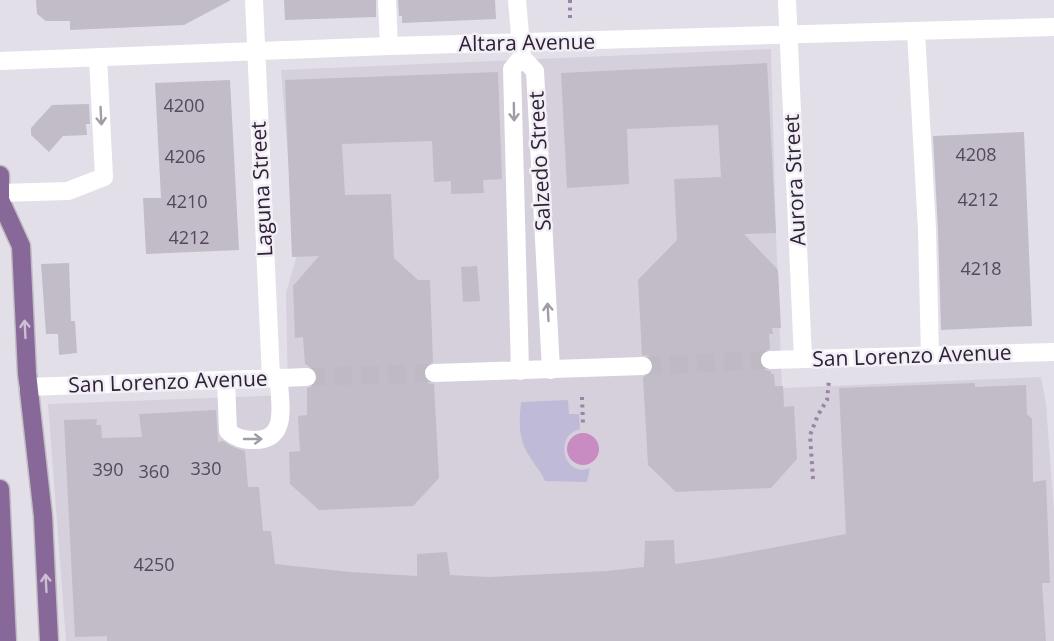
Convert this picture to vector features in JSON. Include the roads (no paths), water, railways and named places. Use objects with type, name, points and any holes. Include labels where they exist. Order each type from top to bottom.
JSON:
[{"type":"main road","points":[[0,175],[0,200],[21,246],[28,387],[41,498],[49,641]]},
{"type":"main road","points":[[0,489],[7,641]]},
{"type":"street","name":"Laguna Street","points":[[226,380],[228,431],[234,437],[257,440],[274,434],[280,427],[275,378],[254,0]]},
{"type":"street","points":[[387,0],[389,46]]},
{"type":"street","name":"Salzedo Street","points":[[517,0],[522,50],[535,71],[550,370]]},
{"type":"street","name":"Aurora Street","points":[[787,0],[803,359]]},
{"type":"street","name":"Altara Avenue","points":[[0,61],[389,46],[522,50],[788,34],[1054,27]]},
{"type":"street","points":[[916,31],[927,230],[930,356]]},
{"type":"street","name":"Salzedo Street","points":[[520,370],[513,69],[522,50]]},
{"type":"street","points":[[0,200],[68,192],[104,177],[98,57]]},
{"type":"street","points":[[518,271],[546,270]]},
{"type":"street","name":"San Lorenzo Avenue","points":[[770,360],[1054,352]]},
{"type":"street","points":[[434,373],[643,366]]},
{"type":"street","name":"San Lorenzo Avenue","points":[[28,387],[307,376]]},
{"type":"tunnel","points":[[643,366],[770,360]]},
{"type":"tunnel","points":[[307,377],[434,373]]}]
